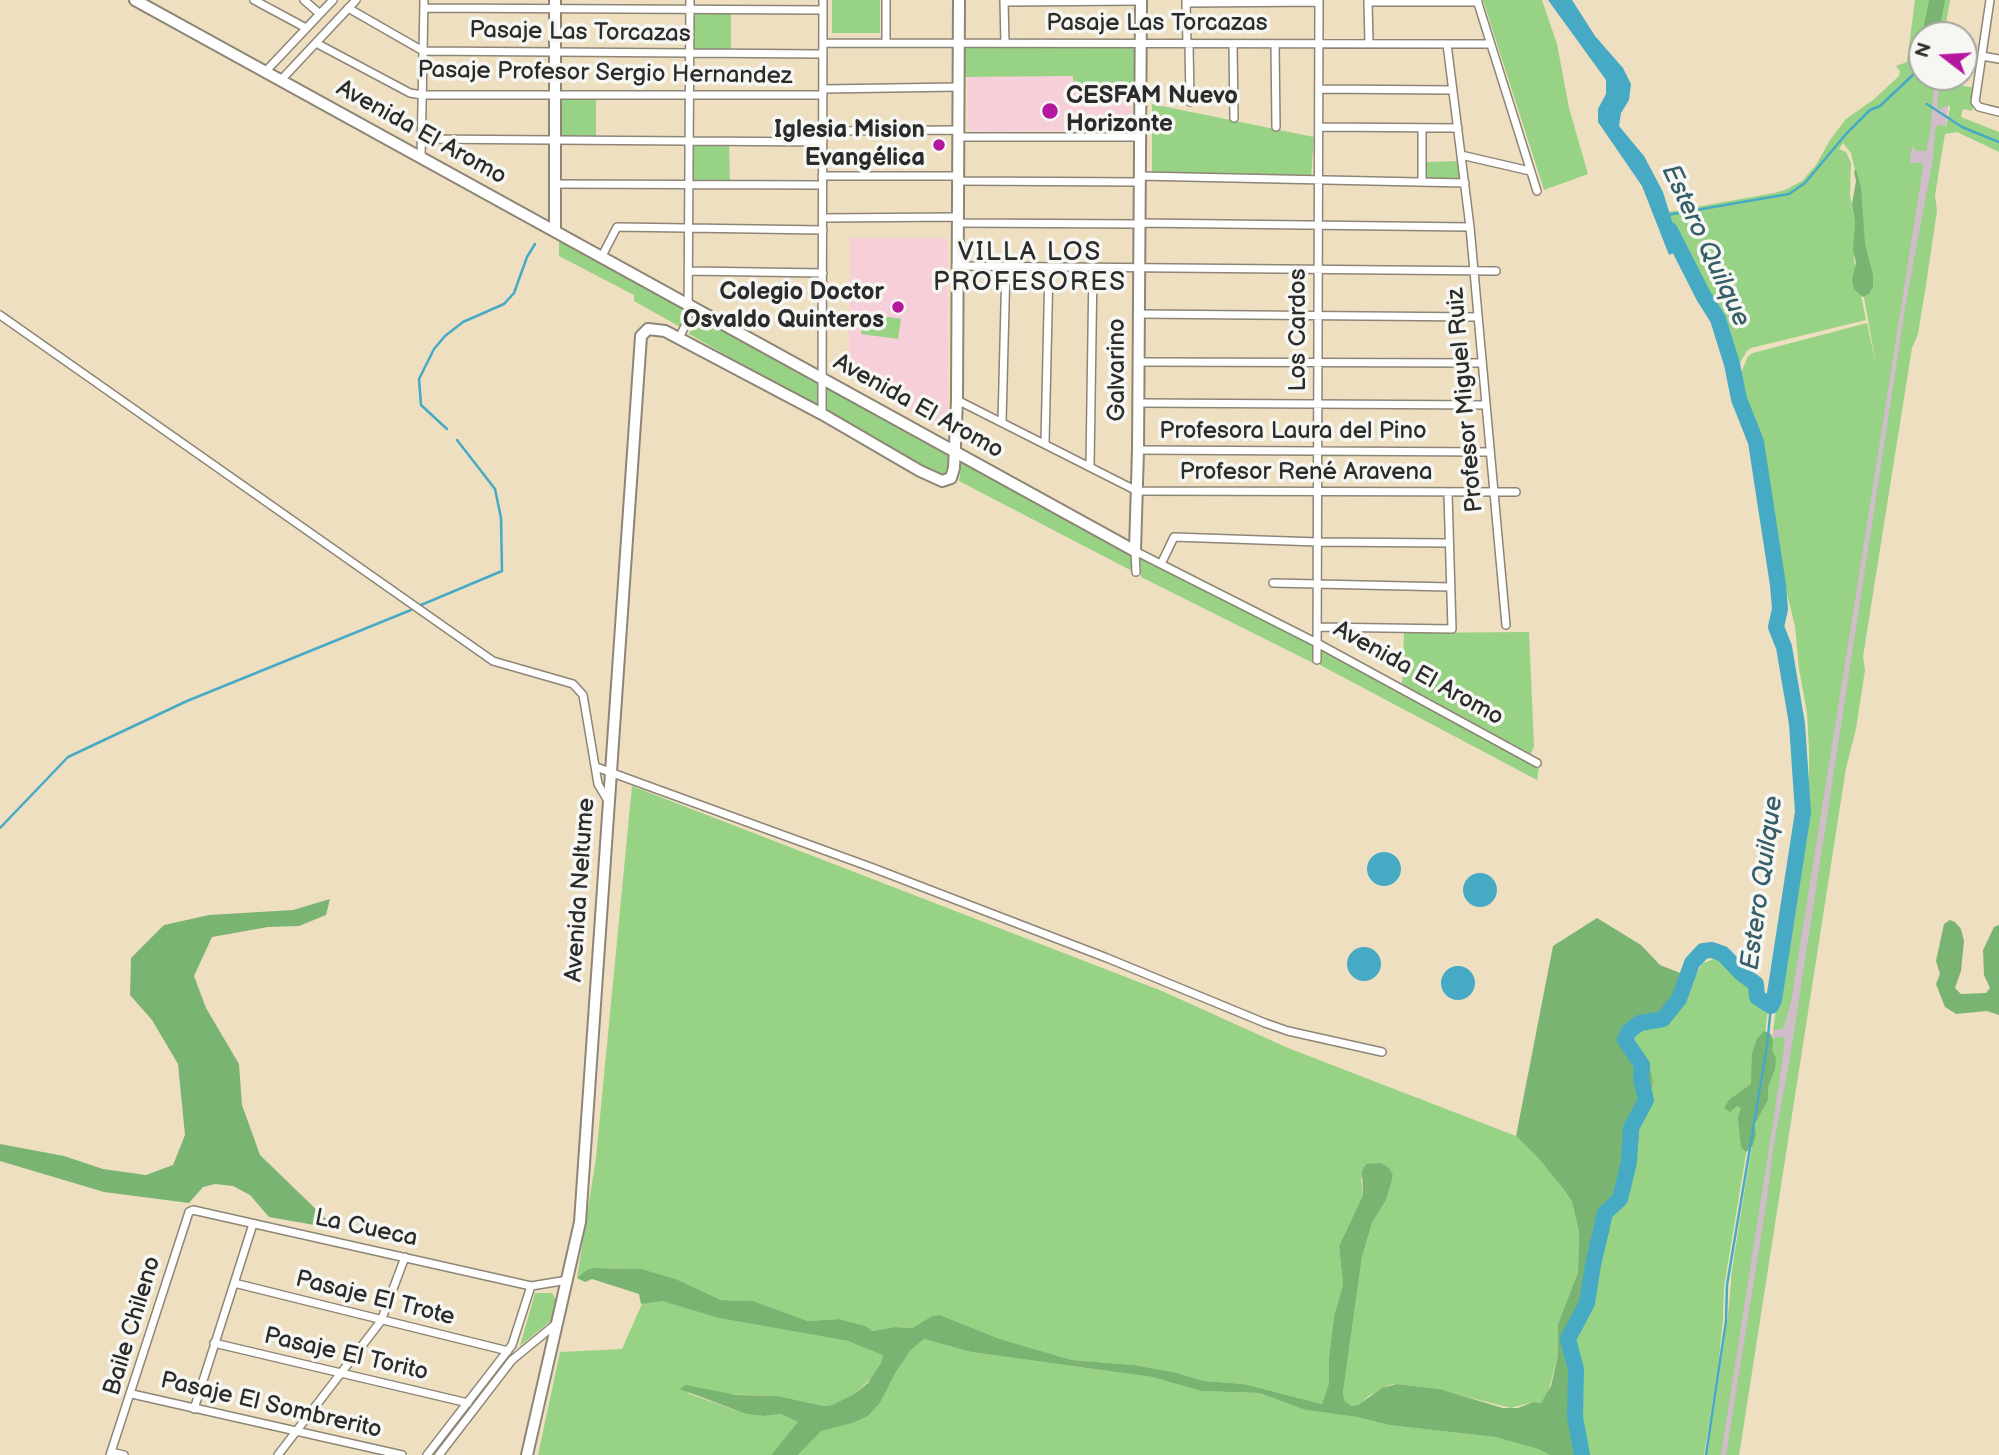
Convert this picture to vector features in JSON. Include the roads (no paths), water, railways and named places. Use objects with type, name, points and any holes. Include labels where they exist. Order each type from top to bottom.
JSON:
[{"type":"street","name":"Avenida El Aromo","points":[[138,0],[1135,551],[1317,643],[1536,763]]},
{"type":"street","points":[[254,0],[306,28]]},
{"type":"street","points":[[304,0],[320,14]]},
{"type":"street","points":[[265,71],[333,0]]},
{"type":"street","points":[[281,80],[356,0]]},
{"type":"street","points":[[679,338],[688,320],[690,0]]},
{"type":"street","points":[[822,414],[823,0]]},
{"type":"street","points":[[886,0],[886,43]]},
{"type":"street","points":[[954,450],[957,400],[959,0]]},
{"type":"street","points":[[1990,0],[1975,102],[1979,107],[1999,112]]},
{"type":"street","points":[[1005,43],[1004,1],[1141,1]]},
{"type":"street","name":"Galvarino","points":[[1136,572],[1141,1]]},
{"type":"street","points":[[1190,102],[1186,1],[1319,1]]},
{"type":"street","name":"Los Cardos","points":[[1317,660],[1319,1]]},
{"type":"street","points":[[1369,44],[1368,1],[1478,1],[1537,191]]},
{"type":"street","points":[[421,158],[424,4],[823,10]]},
{"type":"street","points":[[555,4],[555,230]]},
{"type":"street","name":"Pasaje Las Torcazas","points":[[348,8],[423,51],[823,54]]},
{"type":"street","name":"Pasaje Profesor Sergio Hernandez","points":[[316,43],[410,93],[422,95],[689,95],[959,88]]},
{"type":"street","name":"Pasaje Las Torcazas","points":[[823,43],[1490,44]]},
{"type":"street","points":[[1233,44],[1234,118]]},
{"type":"street","points":[[1275,44],[1276,127]]},
{"type":"street","name":"Profesor Miguel Ruiz","points":[[1447,44],[1470,227],[1506,625]]},
{"type":"street","points":[[1982,56],[1999,59]]},
{"type":"street","points":[[1319,89],[1453,90]]},
{"type":"street","points":[[1319,127],[1458,128]]},
{"type":"street","points":[[1422,128],[1422,183]]},
{"type":"street","points":[[823,131],[1141,137]]},
{"type":"street","points":[[421,139],[823,142]]},
{"type":"street","points":[[1461,155],[1530,171]]},
{"type":"street","points":[[554,184],[689,186],[958,178],[1465,183]]},
{"type":"street","points":[[822,218],[1470,227]]},
{"type":"street","points":[[603,256],[617,227],[823,230]]},
{"type":"street","points":[[956,266],[1496,271]]},
{"type":"street","points":[[1002,422],[1006,267]]},
{"type":"street","points":[[1045,443],[1049,267]]},
{"type":"street","points":[[1090,466],[1093,267]]},
{"type":"street","points":[[689,271],[823,273]]},
{"type":"street","points":[[1139,314],[1478,317]]},
{"type":"street","points":[[0,315],[493,661],[573,684],[583,695],[598,784],[607,802]]},
{"type":"street","name":"Avenida El Aromo","points":[[653,328],[679,338],[822,414],[939,480],[950,479],[954,472],[954,450]]},
{"type":"street","name":"Avenida Neltume","points":[[527,1455],[580,1222],[640,342],[644,332],[653,328]]},
{"type":"street","points":[[1139,362],[1482,363]]},
{"type":"street","points":[[957,400],[1137,491]]},
{"type":"street","points":[[1139,403],[1486,405]]},
{"type":"street","name":"Profesora Laura del Pino","points":[[1138,450],[1490,452]]},
{"type":"street","name":"Profesor René Aravena","points":[[1137,491],[1516,492]]},
{"type":"street","points":[[1318,627],[1452,629],[1448,493]]},
{"type":"street","points":[[1161,564],[1174,537],[1449,543]]},
{"type":"street","points":[[1273,583],[1450,587]]},
{"type":"street","points":[[596,767],[873,868],[1107,958],[1265,1023],[1382,1052]]},
{"type":"street","name":"La Cueca","points":[[192,1210],[531,1286]]},
{"type":"street","name":"Baile Chileno","points":[[111,1454],[189,1212],[192,1210]]},
{"type":"street","points":[[194,1409],[253,1224]]},
{"type":"street","points":[[278,1455],[381,1321],[405,1257]]},
{"type":"street","points":[[427,1455],[508,1351],[531,1286],[568,1280]]},
{"type":"street","name":"Pasaje El Trote","points":[[234,1283],[508,1351]]},
{"type":"street","points":[[439,1455],[512,1360],[556,1322]]},
{"type":"street","name":"Pasaje El Torito","points":[[214,1343],[468,1403]]},
{"type":"street","name":"Pasaje El Sombrerito","points":[[132,1394],[402,1455]]},
{"type":"street","points":[[111,1454],[124,1455]]},
{"type":"water","points":[[1548,0],[1572,0],[1595,36],[1623,68],[1631,84],[1629,100],[1621,113],[1619,126],[1644,156],[1663,192],[1683,248],[1669,255],[1642,186],[1598,122],[1598,109],[1606,94],[1606,80]]},
{"type":"water","points":[[1384,852],[1396,857],[1401,869],[1396,881],[1384,886],[1372,881],[1367,869],[1372,857]]},
{"type":"water","points":[[1480,873],[1492,878],[1497,890],[1492,902],[1480,907],[1468,902],[1463,890],[1468,878]]},
{"type":"water","points":[[1364,947],[1376,952],[1381,964],[1376,976],[1364,981],[1352,976],[1347,964],[1352,952]]},
{"type":"water","points":[[1458,966],[1470,971],[1475,983],[1470,995],[1458,1000],[1446,995],[1441,983],[1446,971]]},
{"type":"waterway","points":[[1667,215],[1789,194],[1805,183],[1870,110],[1880,106],[1908,80]]},
{"type":"waterway","points":[[1927,104],[1962,127],[1999,142]]},
{"type":"waterway","name":"Estero Quilque","points":[[1582,1455],[1575,1417],[1576,1369],[1568,1339],[1587,1303],[1605,1213],[1620,1199],[1629,1162],[1631,1128],[1646,1100],[1641,1079],[1642,1065],[1625,1040],[1629,1031],[1640,1023],[1663,1019],[1679,999],[1692,963],[1703,951],[1712,950],[1723,954],[1756,984],[1757,997],[1771,1006],[1803,812],[1797,724],[1784,647],[1776,627],[1780,609],[1778,585],[1756,442],[1739,399],[1732,364],[1718,319],[1670,230]]},
{"type":"waterway","points":[[447,429],[421,405],[419,379],[434,349],[445,336],[463,322],[504,304],[514,293],[527,257],[535,244]]},
{"type":"waterway","points":[[421,605],[502,571],[501,518],[495,489],[457,440]]},
{"type":"waterway","points":[[0,828],[68,757],[187,701],[411,610]]},
{"type":"waterway","points":[[1706,1455],[1726,1321],[1727,1285],[1767,1046],[1771,1006]]},
{"type":"place","name":"CESFAM Nuevo Horizonte","points":[[1050,111]]},
{"type":"place","name":"Iglesia Mision Evangélica","points":[[939,145]]},
{"type":"place","name":"Colegio Doctor Osvaldo Quinteros","points":[[898,307]]},
{"type":"district","name":"VILLA LOS PROFESORES","points":[[1030,268]]}]
